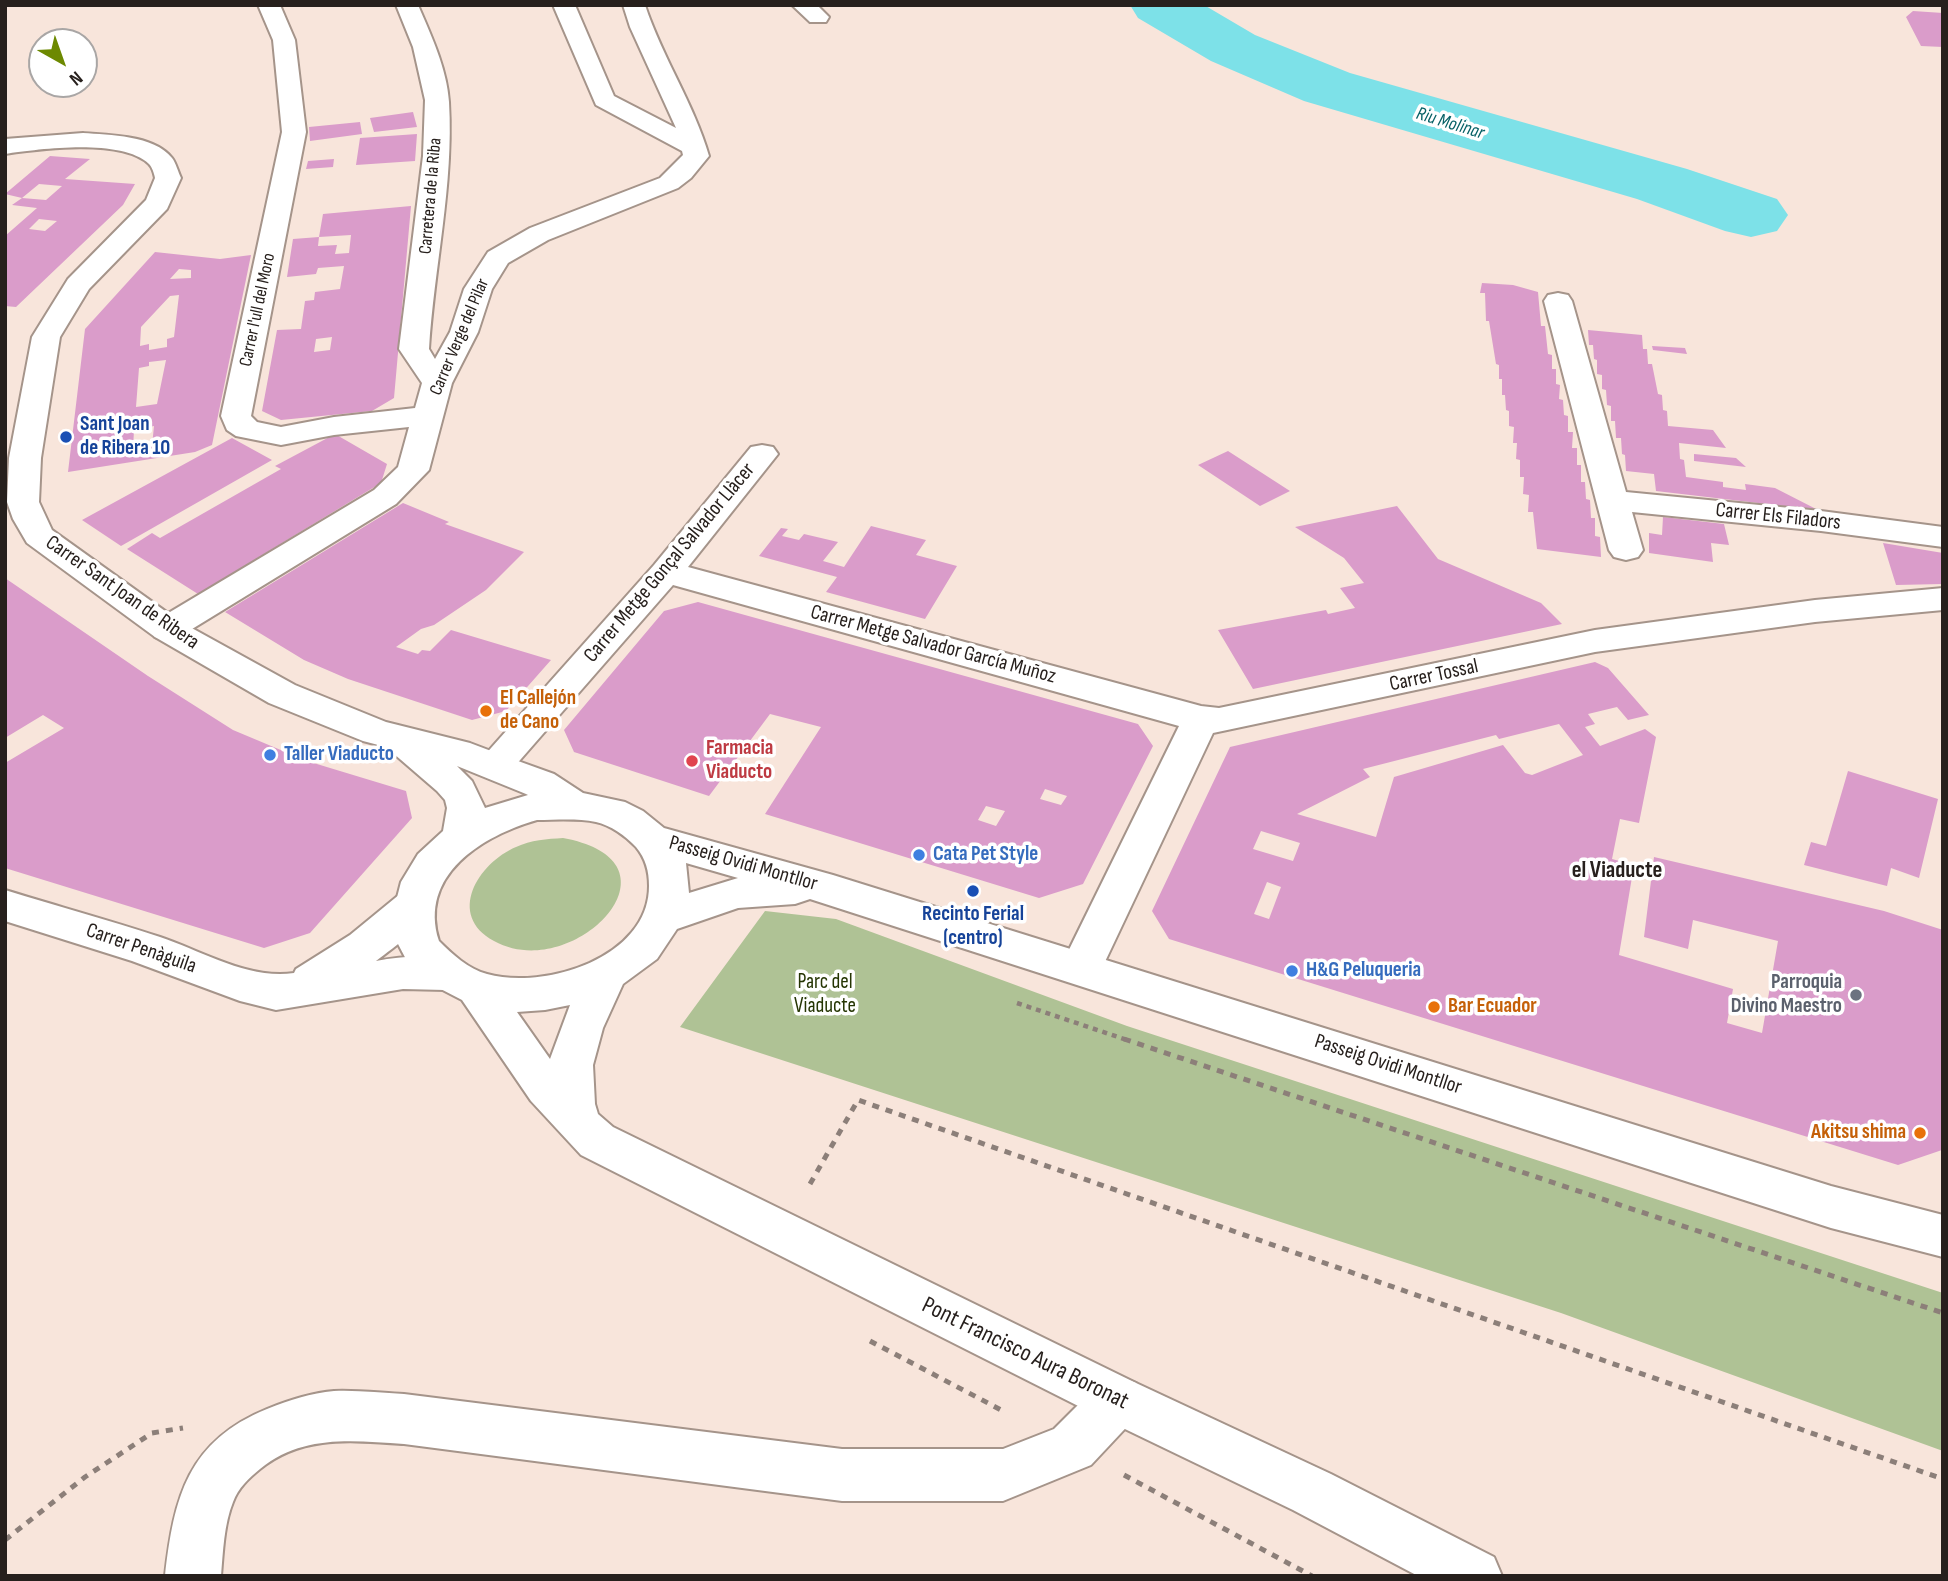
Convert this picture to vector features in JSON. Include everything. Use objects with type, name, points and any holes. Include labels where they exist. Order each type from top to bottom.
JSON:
[{"type":"street","name":"Carrer l'ull del Moro","points":[[269,5],[284,40],[294,132],[236,416],[238,424],[247,429],[281,436],[334,426],[430,416]]},
{"type":"street","name":"Carretera de la Riba","points":[[407,5],[424,47],[438,100],[429,239],[418,299],[414,349],[437,383]]},
{"type":"street","points":[[564,5],[604,100],[695,148]]},
{"type":"street","points":[[634,5],[640,27],[695,148]]},
{"type":"street","name":"Carrer Sant Joan de Ribera","points":[[5,147],[70,139],[111,142],[144,150],[167,171],[167,189],[158,203],[78,285],[46,337],[25,458],[23,502],[39,536],[167,629],[282,694],[376,732],[457,752],[494,766],[540,784],[575,806]]},
{"type":"street","name":"Carrer Verge del Pilar","points":[[167,629],[394,490],[413,470],[437,383],[464,332],[478,289],[498,258],[539,234],[669,183],[682,173],[696,156],[695,148]]},
{"type":"street","points":[[1558,301],[1626,550]]},
{"type":"street","name":"Carrer Metge Gonçal Salvador Llàcer","points":[[494,766],[666,572],[762,454]]},
{"type":"street","name":"Carrer Els Filadors","points":[[1612,499],[1943,537]]},
{"type":"street","name":"Carrer Metge Salvador García Muñoz","points":[[666,572],[1201,719]]},
{"type":"street","name":"Carrer Tossal","points":[[1201,719],[1236,719],[1595,641],[1815,611],[1943,599]]},
{"type":"street","points":[[1081,968],[1201,719]]},
{"type":"street","name":"Carrer Sant Joan de Ribera","points":[[393,736],[450,781],[461,794],[466,806],[462,836]]},
{"type":"street","points":[[537,806],[575,806],[611,812],[640,828],[653,839],[664,855],[670,878],[667,905],[662,918],[644,945],[607,973],[572,988],[522,996],[461,982],[421,948],[413,920],[418,888],[434,861],[462,836],[507,814],[537,806]]},
{"type":"street","name":"Passeig Ovidi Montllor","points":[[653,839],[833,890],[1831,1207],[1943,1236]]},
{"type":"street","name":"Passeig Ovidi Montllor","points":[[662,918],[736,893],[833,890]]},
{"type":"street","name":"Carrer Penàguila","points":[[5,905],[146,949],[255,989],[276,993],[403,973],[461,982]]},
{"type":"street","points":[[276,993],[309,981],[340,965],[385,934],[414,905]]},
{"type":"street","points":[[580,1126],[569,1102],[570,1066],[576,1036],[607,973]]},
{"type":"street","name":"Pont Francisco Aura Boronat","points":[[461,982],[564,1111],[597,1141],[1118,1400],[1312,1492],[1475,1576]]},
{"type":"street","points":[[193,1576],[198,1529],[213,1483],[241,1450],[283,1427],[332,1416],[404,1419],[842,1475],[1003,1475],[1072,1447],[1118,1400]]},
{"type":"path","points":[[1011,1001],[1943,1312]]},
{"type":"path","points":[[810,1184],[858,1100],[1943,1479]]},
{"type":"path","points":[[865,1338],[1312,1576]]},
{"type":"path","points":[[5,1539],[85,1477],[152,1433],[207,1424],[241,1450]]},
{"type":"green space","points":[[563,838],[601,851],[619,870],[620,893],[607,915],[585,934],[557,947],[525,950],[494,941],[480,930],[472,918],[470,904],[480,877],[502,855],[522,845]]},
{"type":"green space","name":"Parc del Viaducte","points":[[765,911],[836,919],[1127,1026],[1943,1293],[1943,1451],[1561,1313],[680,1027]]},
{"type":"building","points":[[1913,11],[1943,13],[1943,47],[1921,46],[1906,17]]},
{"type":"building","points":[[413,112],[417,127],[374,132],[370,118]]},
{"type":"building","points":[[360,122],[362,134],[310,141],[309,127]]},
{"type":"building","points":[[417,134],[415,161],[356,165],[360,138]]},
{"type":"building","points":[[50,156],[90,159],[65,179],[135,184],[123,205],[16,307],[5,306],[5,236],[37,208],[12,205],[22,198],[5,194]],"holes":[[[39,184],[62,186],[46,200],[22,198]],[[39,219],[57,221],[45,231],[29,229]]]},
{"type":"building","points":[[334,159],[333,167],[306,169],[308,161]]},
{"type":"building","points":[[411,206],[394,398],[372,411],[281,420],[262,411],[277,330],[301,329],[305,301],[314,300],[315,292],[340,289],[344,266],[318,268],[316,274],[287,277],[293,239],[319,237],[323,214]],"holes":[[[351,235],[349,253],[335,254],[337,245],[318,246],[319,237]],[[332,337],[330,350],[314,352],[316,339]]]},
{"type":"building","points":[[155,252],[220,259],[251,255],[212,445],[195,452],[68,472],[85,329]],"holes":[[[179,269],[191,270],[191,278],[170,279]],[[179,295],[174,337],[167,339],[167,347],[149,350],[149,344],[140,346],[141,327],[170,296]],[[166,360],[157,404],[136,407],[139,368],[149,366],[149,362]],[[154,426],[152,446],[133,449],[134,430]]]},
{"type":"building","points":[[1482,283],[1513,285],[1538,292],[1541,326],[1545,326],[1548,354],[1552,355],[1552,369],[1556,369],[1556,384],[1560,385],[1559,399],[1563,400],[1564,415],[1568,416],[1568,432],[1573,432],[1572,448],[1577,448],[1577,465],[1581,465],[1581,482],[1585,482],[1586,499],[1590,500],[1591,518],[1595,518],[1595,536],[1600,537],[1601,557],[1537,549],[1533,512],[1528,512],[1529,495],[1523,494],[1524,477],[1520,477],[1520,460],[1516,459],[1514,427],[1509,426],[1509,411],[1506,410],[1505,395],[1502,395],[1499,365],[1496,364],[1489,321],[1486,321],[1485,293],[1480,293]]},
{"type":"building","points":[[1588,330],[1642,335],[1643,349],[1647,349],[1648,364],[1652,364],[1658,394],[1662,395],[1663,410],[1667,411],[1668,426],[1713,430],[1726,448],[1679,443],[1680,459],[1684,460],[1686,477],[1723,482],[1723,487],[1746,490],[1745,484],[1775,488],[1818,510],[1656,491],[1654,474],[1626,471],[1621,438],[1616,438],[1615,421],[1611,421],[1611,406],[1607,405],[1606,390],[1602,389],[1602,375],[1597,374],[1597,360],[1594,359],[1593,345],[1589,345]]},
{"type":"building","points":[[1652,346],[1685,348],[1687,354],[1653,350]]},
{"type":"building","points":[[335,434],[387,464],[381,483],[198,594],[127,549],[152,533],[160,538],[281,469],[275,466]]},
{"type":"building","points":[[232,438],[272,460],[121,546],[82,520]]},
{"type":"building","points":[[1228,451],[1290,491],[1260,506],[1198,465]]},
{"type":"building","points":[[1694,454],[1736,458],[1746,467],[1694,461]]},
{"type":"building","points":[[403,503],[449,522],[445,524],[524,552],[486,590],[396,647],[418,654],[422,650],[430,651],[451,630],[551,660],[506,711],[472,720],[348,679],[304,660],[225,612]]},
{"type":"building","points":[[1397,506],[1438,559],[1541,603],[1562,624],[1253,689],[1218,630],[1326,610],[1328,614],[1355,608],[1340,588],[1364,583],[1344,558],[1295,527]]},
{"type":"building","points":[[1663,517],[1724,524],[1729,545],[1711,543],[1713,562],[1649,553],[1649,533],[1662,535]]},
{"type":"building","points":[[871,526],[926,540],[916,555],[957,566],[925,619],[826,592],[837,577],[759,556],[781,528],[788,529],[782,536],[799,540],[804,534],[838,542],[823,561],[844,567]]},
{"type":"building","points":[[1883,543],[1943,553],[1943,584],[1896,585]]},
{"type":"building","points":[[5,578],[148,676],[233,730],[307,761],[406,791],[412,818],[310,933],[264,948],[5,868],[5,763],[64,728],[43,715],[5,738]]},
{"type":"building","points":[[698,602],[1138,724],[1153,746],[1083,884],[1039,898],[765,814],[821,727],[770,714],[709,796],[574,752],[564,730],[664,611]],"holes":[[[1045,789],[1067,796],[1061,805],[1040,799]],[[986,806],[1005,811],[996,826],[978,820]]]},
{"type":"building","points":[[1595,662],[1608,668],[1649,715],[1628,720],[1617,707],[1588,714],[1595,724],[1585,727],[1600,746],[1645,729],[1656,737],[1639,823],[1620,819],[1612,859],[1634,865],[1619,955],[1733,989],[1727,1023],[1762,1033],[1778,941],[1693,920],[1688,949],[1644,937],[1654,857],[1884,911],[1943,930],[1942,1150],[1898,1165],[1169,939],[1152,911],[1230,747]],"holes":[[[1559,724],[1583,755],[1532,775],[1525,773],[1503,745],[1394,777],[1376,837],[1297,814],[1370,777],[1363,769],[1496,735],[1499,739]],[[1261,831],[1300,843],[1293,861],[1253,849]],[[1267,882],[1281,887],[1269,919],[1254,914]]]},
{"type":"building","points":[[1848,771],[1938,799],[1919,878],[1891,868],[1887,886],[1804,865],[1811,842],[1826,846]]},
{"type":"waterway","name":"Riu Molinar","points":[[1160,5],[1233,48],[1327,87],[1662,184],[1751,215]]},
{"type":"place","name":"Sant Joan de Ribera 10","points":[[66,437]]},
{"type":"place","name":"El Callejón de Cano","points":[[486,711]]},
{"type":"place","name":"Taller Viaducto","points":[[270,755]]},
{"type":"place","name":"Farmacia Viaducto","points":[[692,761]]},
{"type":"place","name":"Cata Pet Style","points":[[919,855]]},
{"type":"place","name":"Recinto Ferial (centro)","points":[[973,891]]},
{"type":"place","name":"H&G Peluqueria","points":[[1292,971]]},
{"type":"place","name":"Parroquia Divino Maestro","points":[[1856,995]]},
{"type":"place","name":"Bar Ecuador","points":[[1434,1007]]},
{"type":"place","name":"Akitsu shima","points":[[1920,1133]]},
{"type":"district","name":"el Viaducte","points":[[1617,871]]}]
